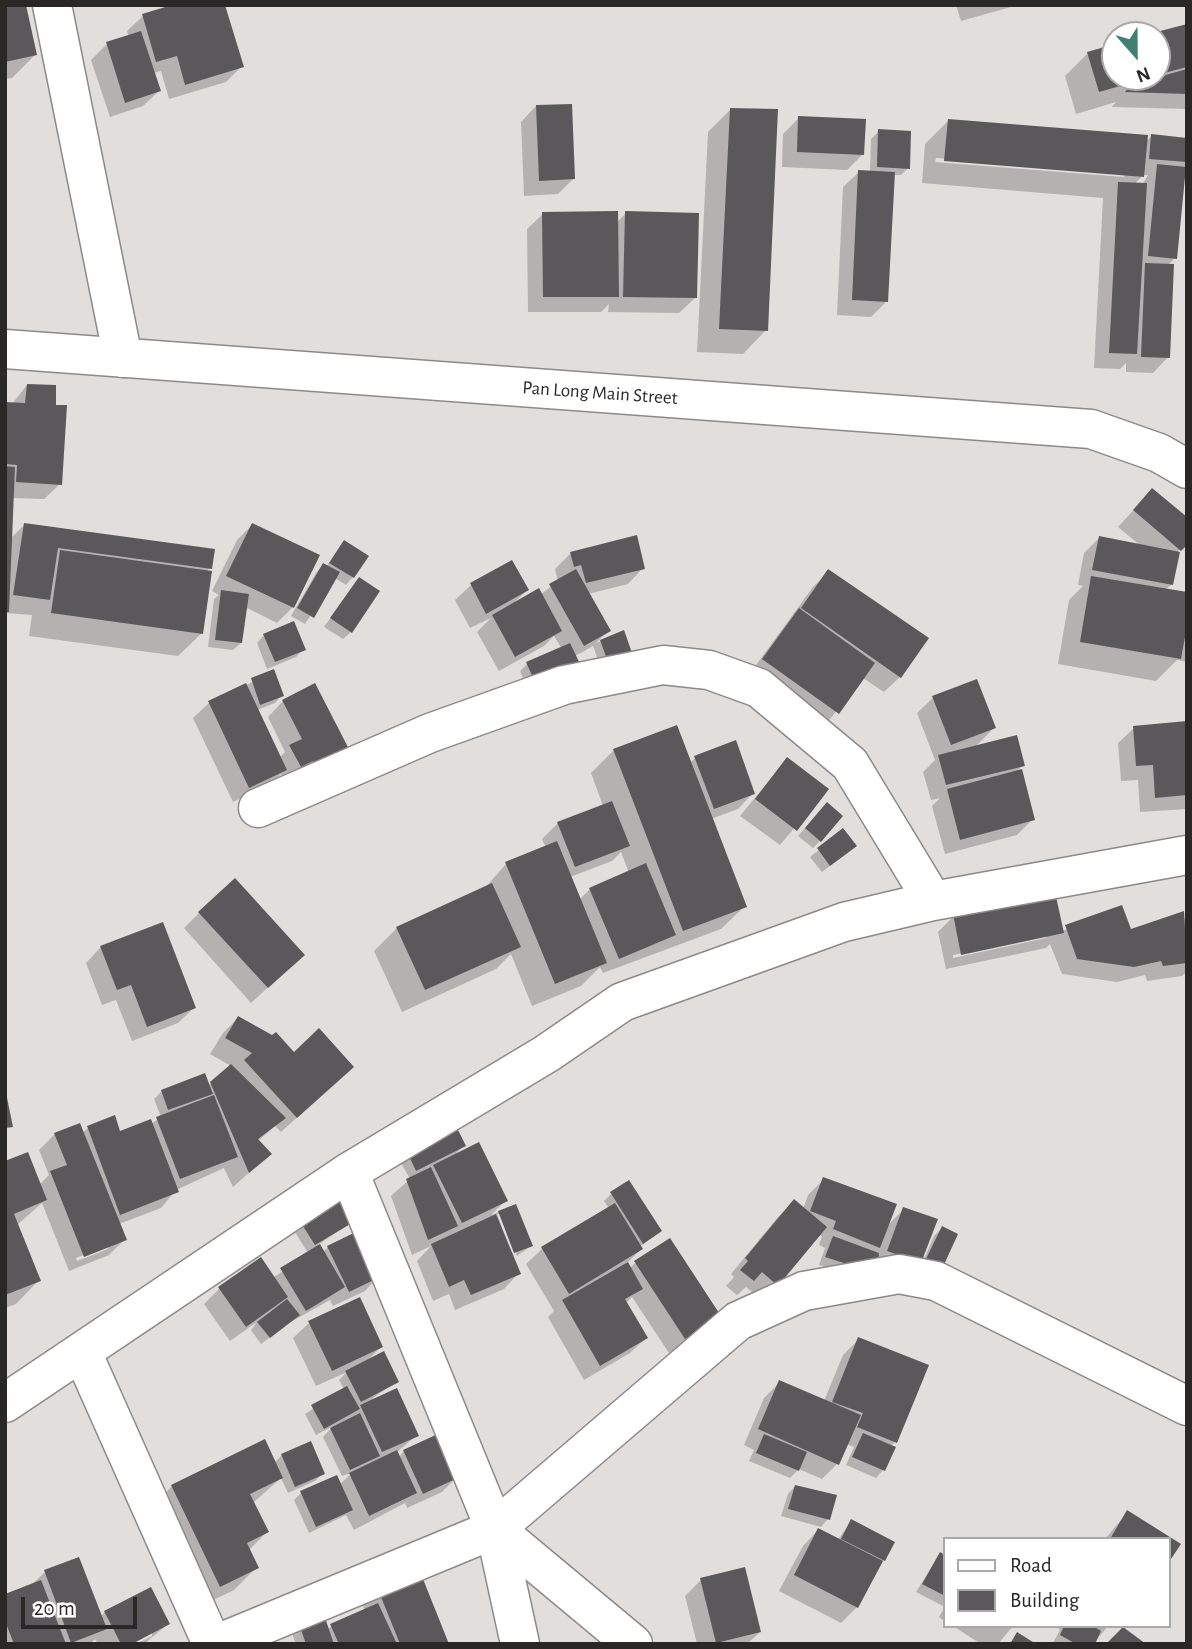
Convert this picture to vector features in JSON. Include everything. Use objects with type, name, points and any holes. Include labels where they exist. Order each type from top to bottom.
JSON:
[{"type":"street","points":[[52,5],[122,358]]},
{"type":"street","name":"Pan Long Main Street","points":[[5,349],[1091,429],[1160,453],[1187,469]]},
{"type":"street","points":[[258,808],[430,733],[565,685],[663,665],[709,670],[759,688],[850,764],[933,901]]},
{"type":"street","points":[[5,1403],[349,1172],[546,1054],[622,1002],[844,922],[933,901],[1187,855]]},
{"type":"street","points":[[349,1172],[495,1529],[520,1644]]},
{"type":"street","points":[[82,1352],[215,1644],[495,1529],[738,1321],[804,1291],[900,1274],[936,1281],[1187,1406]]},
{"type":"street","points":[[495,1529],[633,1644]]},
{"type":"building","points":[[5,5],[26,5],[37,55],[5,62]]},
{"type":"building","points":[[172,5],[225,5],[244,67],[185,85],[177,56],[156,62],[142,14]]},
{"type":"building","points":[[1187,24],[1187,67],[1171,71],[1171,28]]},
{"type":"building","points":[[141,31],[161,91],[125,103],[106,42]]},
{"type":"building","points":[[1101,48],[1102,91],[1099,92],[1087,52]]},
{"type":"building","points":[[1187,69],[1187,94],[1125,92],[1171,91],[1171,73]]},
{"type":"building","points":[[572,104],[575,179],[539,181],[536,105]]},
{"type":"building","points":[[730,108],[778,109],[768,331],[719,329]]},
{"type":"building","points":[[798,116],[866,119],[864,155],[797,152]]},
{"type":"building","points":[[948,119],[1148,135],[1144,177],[944,161]]},
{"type":"building","points":[[878,129],[911,131],[910,169],[877,167]]},
{"type":"building","points":[[1151,134],[1187,138],[1187,162],[1149,159]]},
{"type":"building","points":[[1157,164],[1186,167],[1177,259],[1148,256]]},
{"type":"building","points":[[858,170],[895,172],[888,302],[852,300]]},
{"type":"building","points":[[1118,182],[1147,183],[1137,354],[1109,353]]},
{"type":"building","points":[[618,211],[619,297],[543,297],[542,212]]},
{"type":"building","points":[[625,211],[699,213],[697,298],[623,297]]},
{"type":"building","points":[[1145,263],[1174,264],[1170,358],[1141,357]]},
{"type":"building","points":[[27,384],[56,385],[56,405],[67,405],[62,485],[16,482],[17,465],[5,464],[5,402],[25,403]]},
{"type":"building","points":[[5,466],[15,467],[9,612],[5,612]]},
{"type":"building","points":[[1152,488],[1187,517],[1187,545],[1181,551],[1133,510]]},
{"type":"building","points":[[24,523],[215,549],[212,569],[58,548],[50,600],[13,595]]},
{"type":"building","points":[[252,523],[320,555],[294,608],[226,576]]},
{"type":"building","points":[[637,535],[645,569],[586,583],[581,565],[574,567],[570,552]]},
{"type":"building","points":[[1099,536],[1180,552],[1173,585],[1092,570]]},
{"type":"building","points":[[344,540],[369,556],[354,578],[329,563]]},
{"type":"building","points":[[60,550],[212,571],[203,634],[51,613]]},
{"type":"building","points":[[512,560],[529,590],[486,614],[470,583]]},
{"type":"building","points":[[323,563],[340,572],[314,618],[297,608]]},
{"type":"building","points":[[576,569],[611,631],[584,646],[549,584]]},
{"type":"building","points":[[828,569],[929,638],[901,678],[801,608]]},
{"type":"building","points":[[1091,576],[1187,592],[1187,626],[1181,659],[1080,642]]},
{"type":"building","points":[[359,577],[380,591],[352,633],[330,618]]},
{"type":"building","points":[[539,588],[562,631],[515,657],[492,615]]},
{"type":"building","points":[[221,590],[249,594],[242,643],[215,640]]},
{"type":"building","points":[[799,608],[875,663],[839,714],[762,659]]},
{"type":"building","points":[[294,621],[306,650],[275,662],[263,634]]},
{"type":"building","points":[[624,630],[632,653],[608,662],[600,640]]},
{"type":"building","points":[[570,643],[583,670],[538,689],[526,662]]},
{"type":"building","points":[[274,669],[284,696],[260,705],[251,678]]},
{"type":"building","points":[[977,679],[996,728],[951,745],[932,696]]},
{"type":"building","points":[[246,683],[287,770],[249,788],[208,701]]},
{"type":"building","points":[[315,683],[352,755],[319,772],[313,761],[301,767],[289,745],[302,739],[282,700]]},
{"type":"building","points":[[1187,721],[1187,795],[1155,798],[1153,765],[1136,766],[1133,726]]},
{"type":"building","points":[[677,725],[747,907],[683,931],[613,749]]},
{"type":"building","points":[[1017,735],[1025,766],[946,785],[938,755]]},
{"type":"building","points":[[736,740],[755,794],[714,809],[694,756]]},
{"type":"building","points":[[787,757],[829,789],[797,831],[755,799]]},
{"type":"building","points":[[1022,769],[1035,820],[960,840],[947,789]]},
{"type":"building","points":[[612,801],[630,846],[575,867],[557,822]]},
{"type":"building","points":[[827,802],[843,816],[821,842],[805,828]]},
{"type":"building","points":[[843,828],[857,846],[830,866],[817,848]]},
{"type":"building","points":[[557,841],[607,963],[555,984],[505,862]]},
{"type":"building","points":[[646,863],[676,935],[619,959],[589,888]]},
{"type":"building","points":[[235,878],[305,955],[268,988],[198,912]]},
{"type":"building","points":[[492,883],[521,947],[425,990],[396,927]]},
{"type":"building","points":[[1055,892],[1064,933],[961,955],[953,914]]},
{"type":"building","points":[[1122,905],[1131,929],[1184,911],[1187,963],[1163,966],[1161,961],[1134,967],[1077,959],[1065,925]]},
{"type":"building","points":[[163,922],[196,1008],[147,1027],[131,985],[117,990],[100,946]]},
{"type":"building","points":[[238,1016],[272,1035],[276,1032],[294,1052],[319,1028],[354,1067],[297,1118],[244,1060],[252,1053],[225,1038]]},
{"type":"building","points":[[231,1064],[286,1118],[258,1139],[272,1154],[249,1173],[210,1082]]},
{"type":"building","points":[[205,1073],[213,1094],[168,1110],[161,1090]]},
{"type":"building","points":[[5,1088],[13,1127],[5,1128]]},
{"type":"building","points":[[214,1095],[238,1157],[180,1179],[156,1117]]},
{"type":"building","points":[[115,1115],[120,1131],[151,1119],[179,1192],[120,1215],[87,1126]]},
{"type":"building","points":[[80,1123],[127,1240],[84,1257],[50,1171],[67,1165],[54,1133]]},
{"type":"building","points":[[457,1128],[466,1146],[416,1171],[408,1154]]},
{"type":"building","points":[[479,1142],[508,1201],[462,1223],[433,1165]]},
{"type":"building","points":[[28,1152],[47,1200],[14,1214],[41,1281],[5,1295],[5,1161]]},
{"type":"building","points":[[431,1167],[458,1226],[428,1240],[406,1179]]},
{"type":"building","points":[[823,1177],[897,1204],[880,1248],[833,1229],[836,1221],[810,1211]]},
{"type":"building","points":[[629,1180],[662,1231],[643,1244],[610,1192]]},
{"type":"building","points":[[794,1199],[827,1227],[778,1286],[762,1272],[754,1281],[740,1270],[748,1261],[745,1258]]},
{"type":"building","points":[[338,1200],[352,1223],[315,1245],[301,1223]]},
{"type":"building","points":[[615,1203],[643,1249],[569,1294],[541,1247]]},
{"type":"building","points":[[516,1204],[533,1246],[514,1253],[498,1211]]},
{"type":"building","points":[[903,1207],[938,1219],[921,1263],[887,1251]]},
{"type":"building","points":[[496,1214],[521,1274],[471,1295],[464,1280],[449,1287],[431,1244]]},
{"type":"building","points":[[942,1226],[958,1234],[942,1269],[925,1261]]},
{"type":"building","points":[[360,1230],[382,1276],[349,1292],[327,1246]]},
{"type":"building","points":[[833,1236],[879,1253],[878,1263],[850,1265],[825,1257]]},
{"type":"building","points":[[670,1238],[721,1316],[685,1339],[634,1261]]},
{"type":"building","points":[[320,1244],[345,1287],[306,1311],[280,1268]]},
{"type":"building","points":[[261,1257],[288,1297],[246,1327],[218,1287]]},
{"type":"building","points":[[628,1262],[643,1289],[625,1299],[648,1338],[600,1366],[562,1300]]},
{"type":"building","points":[[360,1297],[383,1347],[332,1371],[308,1321]]},
{"type":"building","points":[[287,1299],[300,1315],[270,1338],[257,1322]]},
{"type":"building","points":[[858,1337],[929,1365],[897,1443],[857,1427],[863,1413],[832,1402]]},
{"type":"building","points":[[384,1351],[399,1382],[361,1402],[345,1371]]},
{"type":"building","points":[[779,1380],[861,1415],[839,1465],[758,1429]]},
{"type":"building","points":[[347,1386],[360,1409],[324,1429],[311,1405]]},
{"type":"building","points":[[397,1388],[419,1436],[382,1452],[360,1405]]},
{"type":"building","points":[[360,1413],[380,1456],[350,1470],[330,1428]]},
{"type":"building","points":[[440,1433],[460,1477],[423,1494],[403,1450]]},
{"type":"building","points":[[863,1433],[896,1447],[885,1471],[852,1457]]},
{"type":"building","points":[[764,1434],[807,1452],[799,1471],[756,1453]]},
{"type":"building","points":[[265,1439],[283,1478],[250,1494],[269,1532],[247,1543],[259,1568],[220,1587],[171,1485]]},
{"type":"building","points":[[311,1441],[325,1474],[295,1487],[281,1454]]},
{"type":"building","points":[[397,1450],[417,1493],[369,1516],[349,1473]]},
{"type":"building","points":[[337,1475],[353,1510],[316,1527],[300,1491]]},
{"type":"building","points":[[795,1485],[837,1495],[830,1520],[788,1509]]},
{"type":"building","points":[[1127,1510],[1170,1537],[1111,1537]]},
{"type":"building","points":[[851,1519],[895,1542],[885,1561],[841,1539]]},
{"type":"building","points":[[818,1528],[883,1561],[858,1608],[794,1575]]},
{"type":"building","points":[[1171,1538],[1181,1544],[1171,1559]]},
{"type":"building","points":[[940,1552],[944,1554],[944,1595],[922,1584]]},
{"type":"building","points":[[79,1557],[107,1629],[71,1643],[44,1570]]},
{"type":"building","points":[[745,1567],[761,1632],[716,1643],[700,1578]]},
{"type":"building","points":[[419,1569],[449,1644],[400,1644],[377,1587]]},
{"type":"building","points":[[41,1580],[66,1644],[14,1644],[5,1621],[5,1594]]},
{"type":"building","points":[[151,1587],[170,1624],[132,1644],[121,1644],[104,1611]]},
{"type":"building","points":[[378,1603],[397,1644],[339,1644],[330,1624]]},
{"type":"building","points":[[323,1612],[334,1644],[306,1644],[298,1621]]},
{"type":"building","points":[[1063,1628],[1096,1628],[1101,1631],[1095,1644],[1076,1644],[1060,1635]]},
{"type":"building","points":[[1124,1628],[1146,1644],[1106,1644]]},
{"type":"building","points":[[1017,1632],[1036,1644],[1010,1644]]}]
